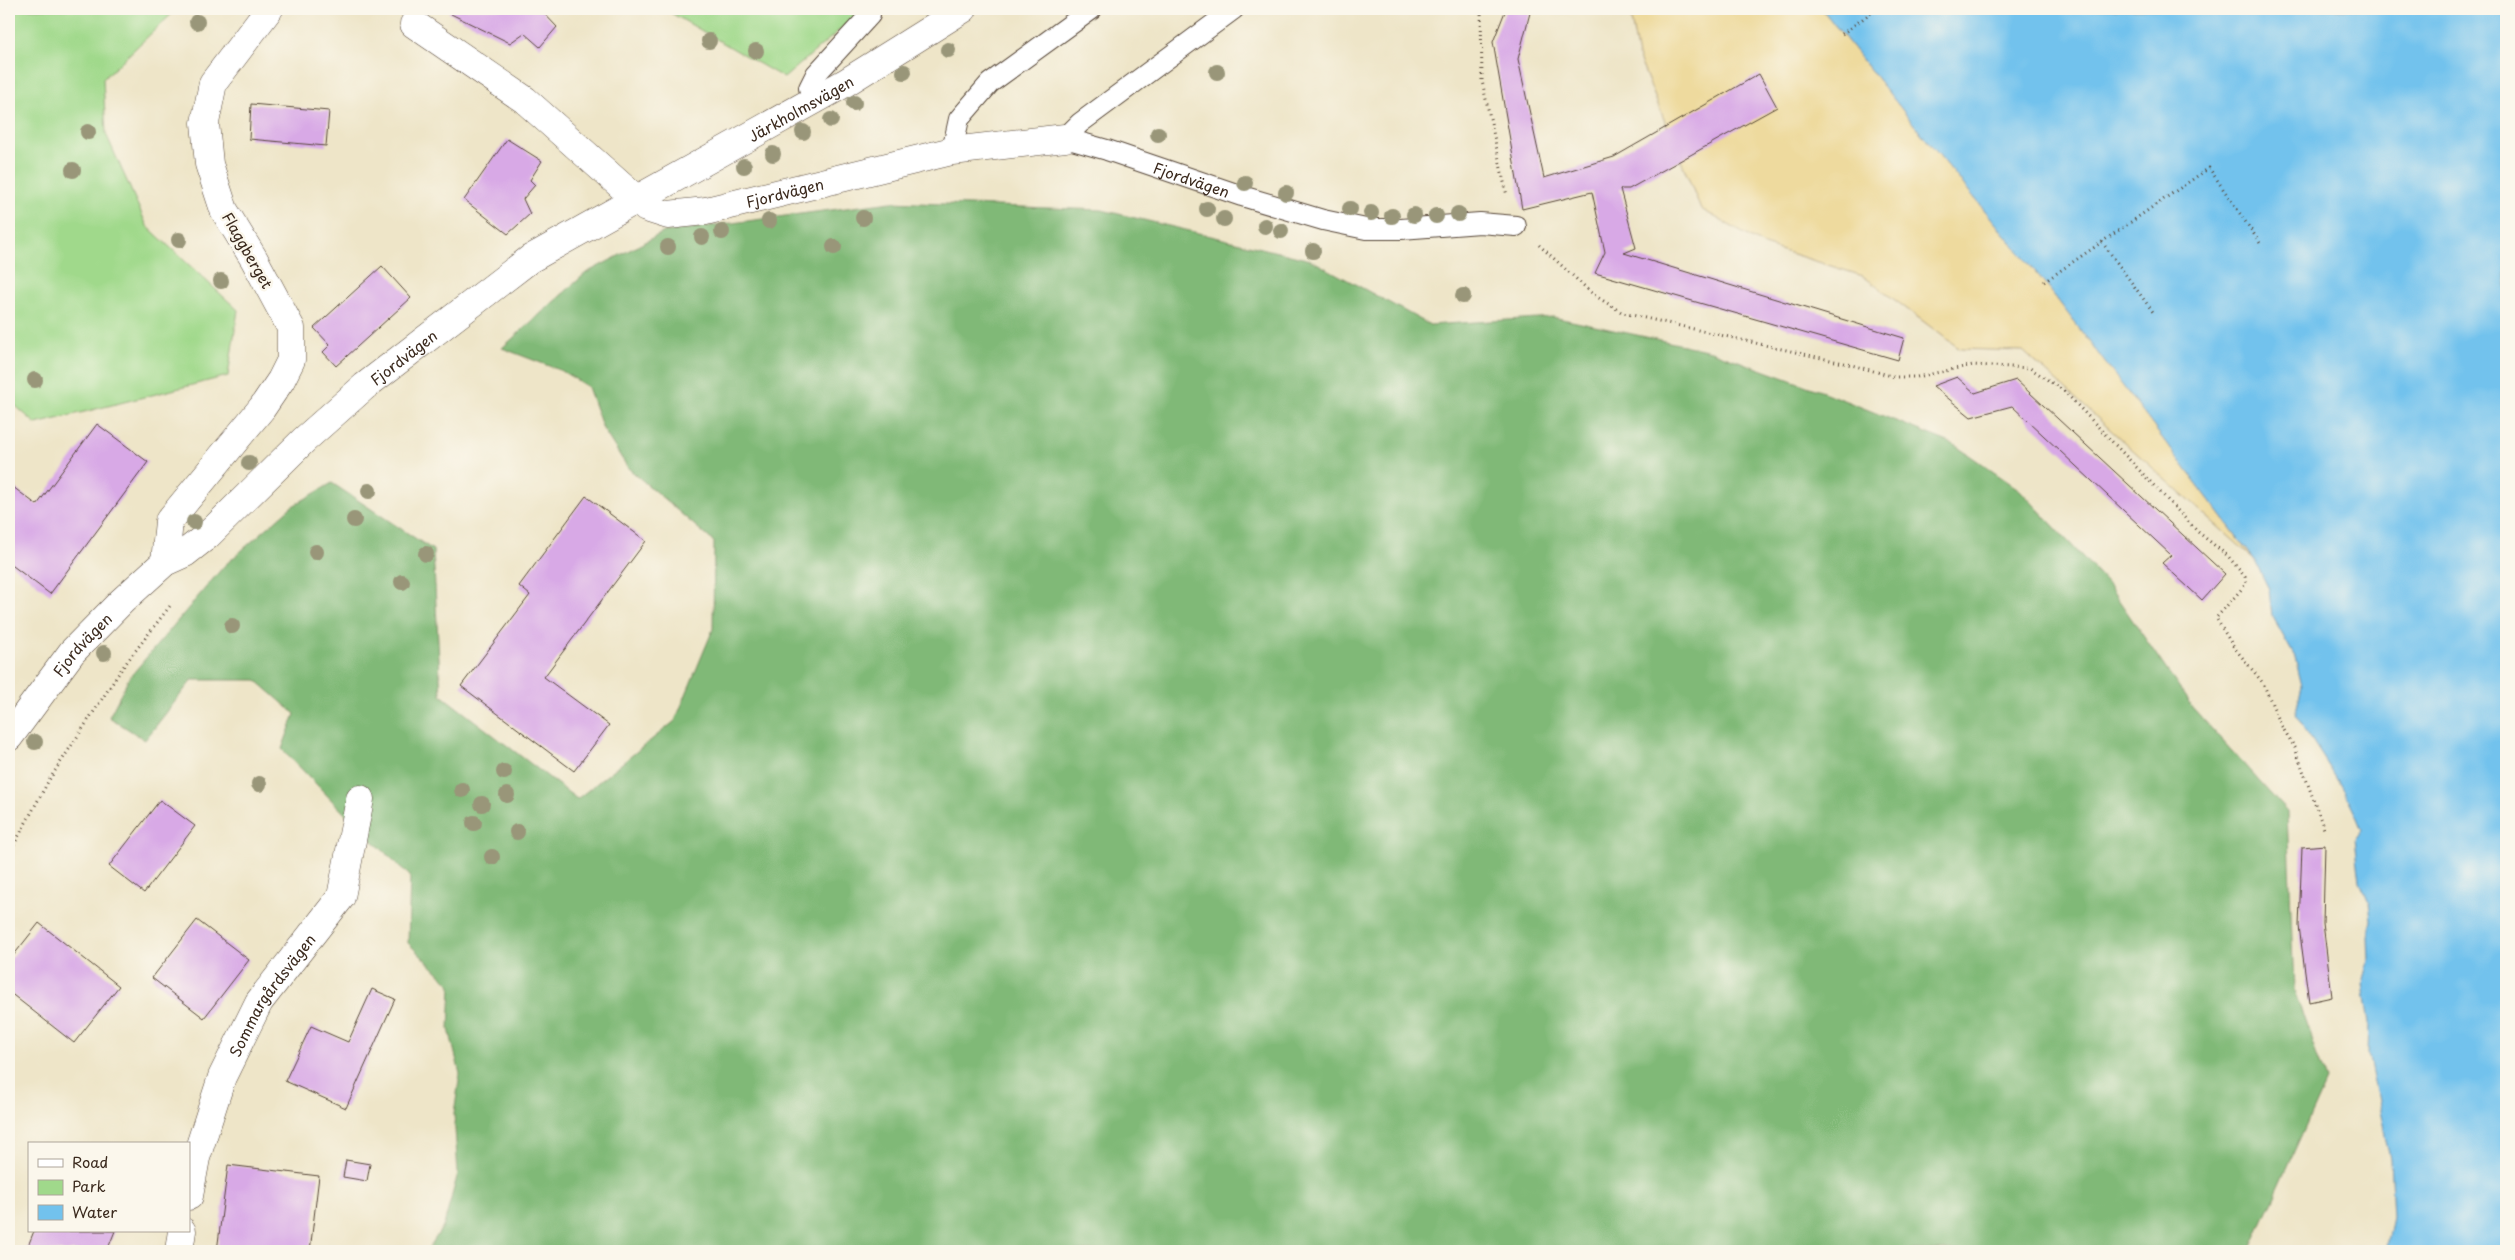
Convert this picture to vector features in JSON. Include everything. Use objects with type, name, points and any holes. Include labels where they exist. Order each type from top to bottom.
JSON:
[{"type":"street","name":"Flaggberget","points":[[165,562],[169,521],[223,457],[281,380],[291,360],[291,328],[254,259],[224,210],[209,164],[205,123],[213,83],[269,9]]},
{"type":"street","name":"Järkholmsvägen","points":[[636,200],[814,99],[846,83],[963,9]]},
{"type":"street","points":[[414,24],[525,100],[636,200]]},
{"type":"street","name":"Fjordvägen","points":[[9,737],[72,652],[122,601],[165,562],[185,553],[208,534],[304,440],[365,386],[530,258],[636,200],[646,208],[668,215],[706,212],[952,151],[1065,138]]},
{"type":"street","name":"Sommargårdsvägen","points":[[190,1191],[196,1158],[222,1077],[259,1002],[341,897],[360,799]]},
{"type":"street","points":[[179,1251],[182,1232]]},
{"type":"lane","points":[[952,151],[959,119],[990,82],[1092,9]]},
{"type":"lane","points":[[1065,138],[1080,123],[1234,9]]},
{"type":"lane","points":[[814,99],[809,88],[816,74],[870,15]]},
{"type":"lane","name":"Fjordvägen","points":[[1065,138],[1107,150],[1242,196],[1323,220],[1366,229],[1401,229],[1480,223],[1516,226]]},
{"type":"path","points":[[1481,9],[1482,81],[1504,182],[1516,226],[1594,295],[1623,313],[1848,364],[1895,377],[1917,377],[1974,365],[2030,368],[2064,391],[2198,532],[2228,556],[2245,577],[2246,584],[2216,618],[2222,631],[2263,683],[2281,725],[2295,748],[2324,829]]},
{"type":"path","points":[[1842,34],[1876,9]]},
{"type":"path","points":[[2044,282],[2209,168],[2262,246]]},
{"type":"path","points":[[2102,242],[2153,312]]},
{"type":"path","points":[[9,854],[49,780],[122,666],[176,599]]},
{"type":"green space","points":[[9,9],[177,9],[103,79],[106,134],[147,226],[238,310],[228,376],[36,424],[9,400]]},
{"type":"green space","points":[[664,9],[864,9],[784,78]]},
{"type":"green space","points":[[891,202],[1102,210],[1311,260],[1430,325],[1553,317],[1711,351],[1826,393],[1953,444],[2020,490],[2107,583],[2192,707],[2287,812],[2294,990],[2326,1081],[2250,1251],[427,1251],[444,1225],[458,1173],[454,1114],[460,1074],[449,1029],[451,985],[408,943],[410,876],[351,820],[282,749],[295,714],[256,680],[192,680],[145,740],[109,717],[129,678],[224,566],[291,507],[332,483],[433,550],[441,695],[577,799],[675,721],[713,629],[714,542],[628,468],[603,429],[588,387],[562,371],[502,348],[586,273],[664,232]]},
{"type":"sand","points":[[1629,9],[1822,9],[1916,127],[2044,282],[2254,559],[2023,351],[1960,349],[1863,276],[1764,245],[1701,209],[1638,56]]},
{"type":"water","points":[[1822,9],[2506,9],[2506,1251],[2386,1251],[2393,1217],[2390,1159],[2368,1053],[2369,1023],[2363,984],[2369,960],[2368,936],[2371,920],[2369,902],[2360,882],[2355,839],[2362,830],[2340,785],[2295,714],[2302,686],[2295,657],[2272,616],[2269,589],[2254,559],[2044,282],[1916,127]]},
{"type":"building","points":[[449,9],[540,9],[557,27],[540,47],[524,33],[510,43],[449,13]]},
{"type":"building","points":[[1506,9],[1531,9],[1518,59],[1544,178],[1614,157],[1759,74],[1777,107],[1629,189],[1620,189],[1636,248],[1624,253],[1904,338],[1898,360],[1595,273],[1605,252],[1592,192],[1522,209],[1493,42]]},
{"type":"building","points":[[251,104],[329,111],[326,146],[249,139]]},
{"type":"building","points":[[507,139],[542,161],[530,180],[535,185],[523,199],[530,214],[508,234],[464,200]]},
{"type":"building","points":[[382,266],[411,298],[336,366],[323,352],[330,345],[314,328]]},
{"type":"building","points":[[1957,377],[1975,393],[2016,380],[2225,574],[2202,600],[2162,563],[2171,555],[2012,406],[1971,417],[1933,386]]},
{"type":"building","points":[[97,424],[148,462],[50,594],[9,563],[9,484],[37,505]]},
{"type":"building","points":[[586,496],[646,541],[544,677],[609,725],[574,771],[461,686],[530,595],[519,586]]},
{"type":"building","points":[[160,800],[195,826],[144,893],[109,866]]},
{"type":"building","points":[[2325,845],[2323,923],[2332,997],[2309,1002],[2299,926],[2302,847]]},
{"type":"building","points":[[197,920],[249,960],[204,1018],[152,978]]},
{"type":"building","points":[[39,923],[119,986],[74,1043],[9,992],[9,961]]},
{"type":"building","points":[[372,989],[395,999],[346,1108],[285,1081],[311,1026],[348,1042]]},
{"type":"building","points":[[346,1160],[370,1164],[367,1181],[343,1177]]},
{"type":"building","points":[[228,1165],[319,1176],[310,1251],[217,1251]]},
{"type":"building","points":[[34,1232],[115,1232],[107,1251],[26,1251]]}]
